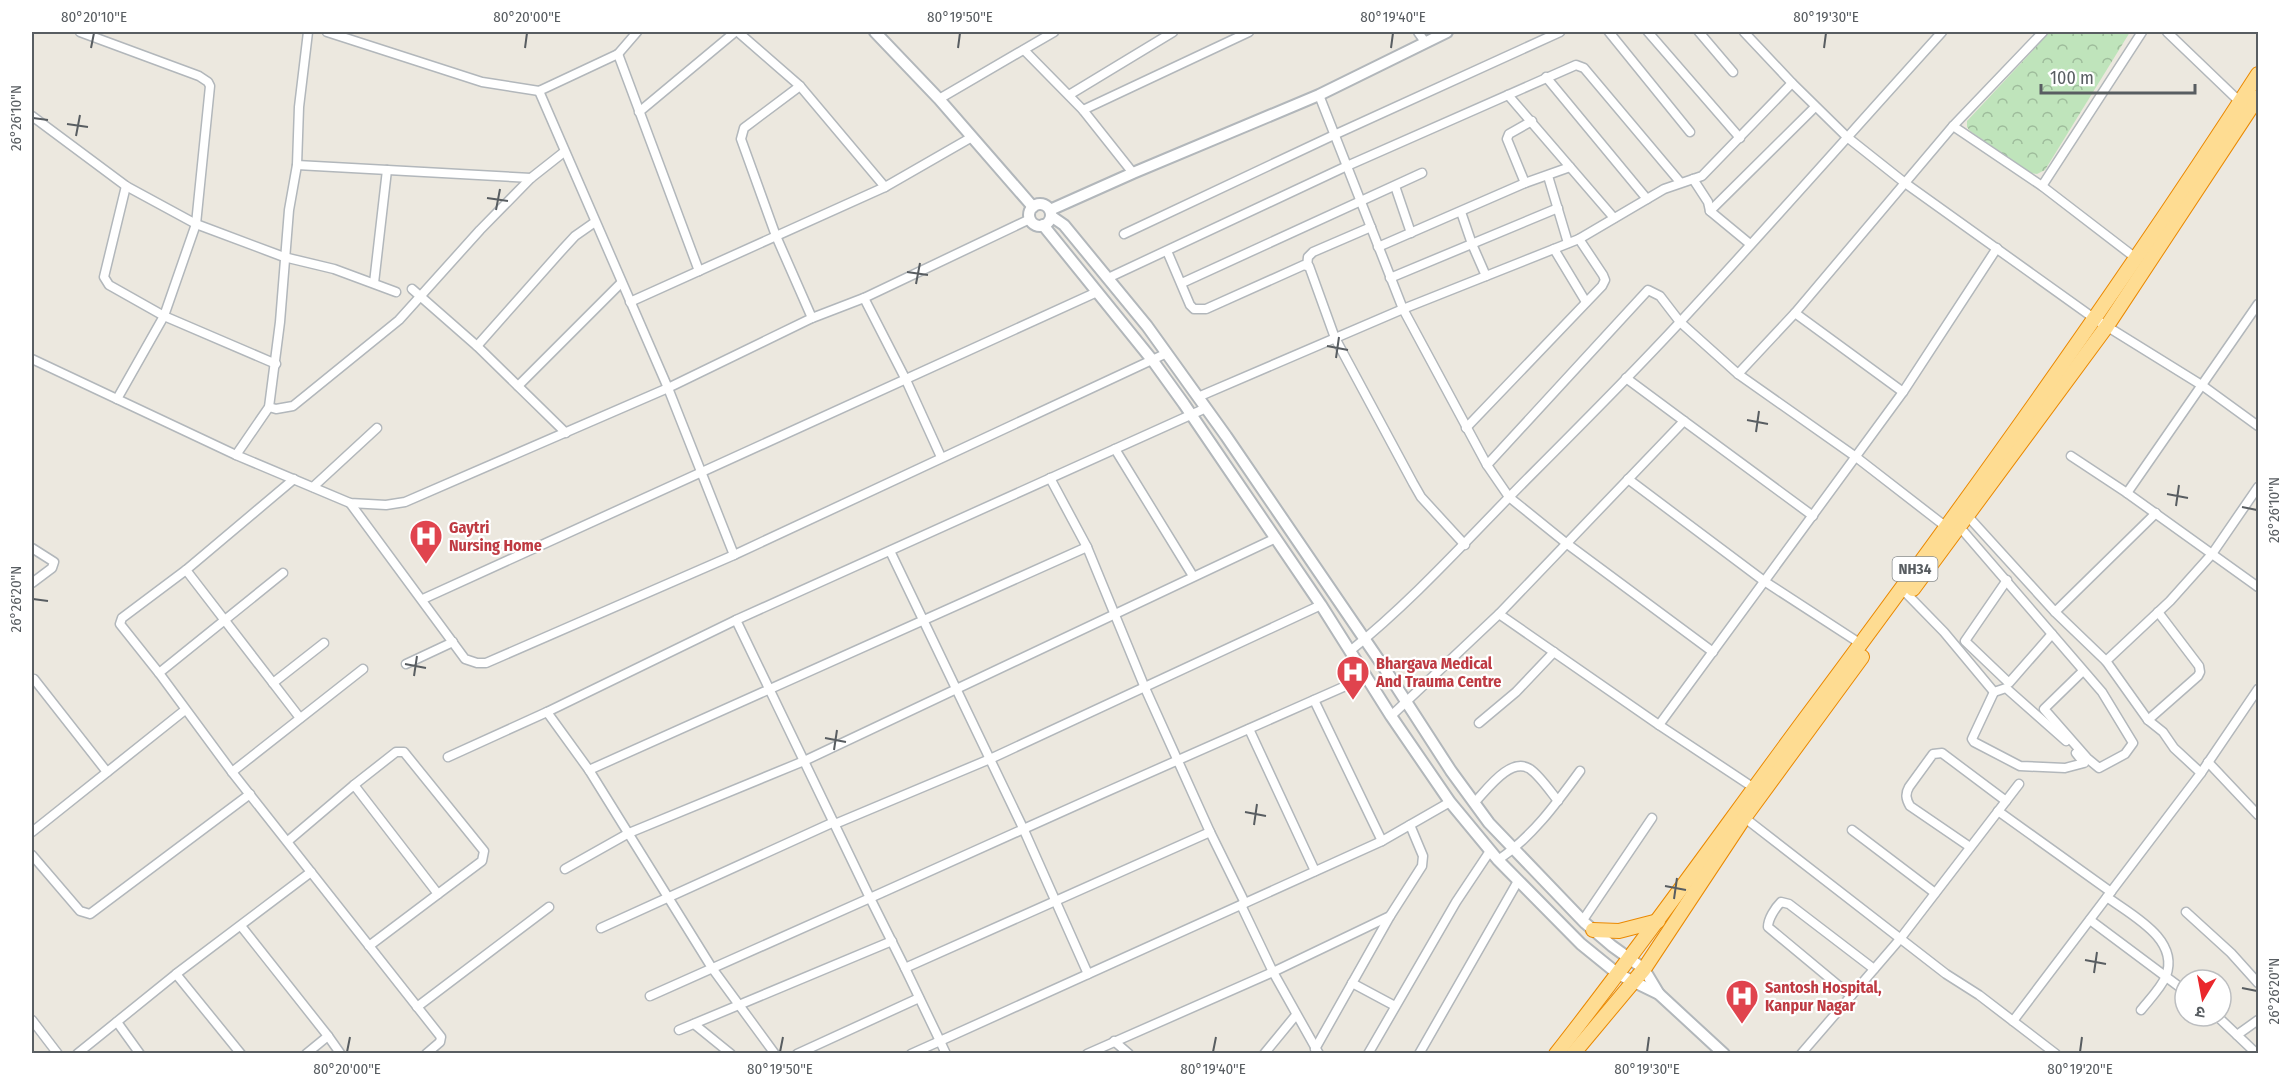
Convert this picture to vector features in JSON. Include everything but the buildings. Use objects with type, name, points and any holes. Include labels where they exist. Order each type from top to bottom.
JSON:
[{"type":"highway","name":"NH34","points":[[2101,322],[2137,259],[2259,74]]},
{"type":"highway","name":"NH34","points":[[1556,1053],[1740,815],[1905,591],[2101,322],[2259,98]]},
{"type":"highway","name":"NH34","points":[[1573,1053],[1644,969],[1740,815],[1754,788],[1861,644],[1905,591]]},
{"type":"highway","points":[[1588,925],[1619,931],[1658,921]]},
{"type":"street","points":[[80,32],[199,75],[208,82],[210,87],[196,224],[164,316],[117,399]]},
{"type":"street","points":[[236,454],[269,407],[276,364],[284,257],[297,165],[299,107],[308,32]]},
{"type":"street","points":[[327,32],[482,82],[539,91],[618,54],[637,32]]},
{"type":"street","points":[[639,112],[736,32],[800,86],[885,187]]},
{"type":"street","points":[[875,32],[939,99],[1033,207]]},
{"type":"street","points":[[939,99],[1054,32]]},
{"type":"street","points":[[1069,94],[1173,32]]},
{"type":"street","points":[[1083,110],[1249,32]]},
{"type":"street","points":[[1418,32],[1425,42]]},
{"type":"street","points":[[1447,32],[1319,95],[1132,173],[1051,213],[1048,222],[1043,225],[1037,225],[1030,219],[1033,207],[1042,204],[1051,213],[1064,225],[1147,326],[1365,639],[1474,803],[1514,850],[1588,925],[1644,969],[1659,994],[1724,1053]]},
{"type":"street","points":[[1124,234],[1560,32]]},
{"type":"street","points":[[1609,32],[1690,132]]},
{"type":"street","points":[[1648,32],[1740,138]]},
{"type":"street","points":[[1699,32],[1733,72]]},
{"type":"street","points":[[1744,32],[1792,84],[1847,137],[1905,183],[2101,322],[2203,386],[2259,426]]},
{"type":"street","points":[[1350,651],[1466,545],[1509,497],[1680,322],[1942,32]]},
{"type":"street","points":[[1738,374],[1794,314],[1953,126],[2043,32]]},
{"type":"street","points":[[2042,186],[2142,32]]},
{"type":"street","points":[[2167,32],[2240,102]]},
{"type":"street","points":[[1024,50],[1069,94],[1132,173]]},
{"type":"street","points":[[618,54],[699,271]]},
{"type":"street","points":[[1108,279],[1347,166],[1576,65],[1584,68],[1680,182]]},
{"type":"street","points":[[1546,77],[1647,199]]},
{"type":"street","points":[[1198,397],[1403,309],[1579,239],[1680,182],[1702,176],[1792,84]]},
{"type":"street","points":[[800,86],[744,128],[741,134],[742,145],[776,236],[813,318]]},
{"type":"street","points":[[539,91],[668,388],[734,555]]},
{"type":"street","points":[[1319,95],[1403,309],[1466,428],[1509,497],[1566,543],[1713,652]]},
{"type":"street","points":[[1508,95],[1614,218]]},
{"type":"street","points":[[1710,211],[1815,106]]},
{"type":"street","points":[[32,116],[126,186],[196,224],[284,257],[334,269],[396,292]]},
{"type":"street","points":[[1525,183],[1507,139],[1509,134],[1532,121]]},
{"type":"street","points":[[1953,126],[2042,186],[2137,259]]},
{"type":"street","points":[[630,302],[885,187],[972,137]]},
{"type":"street","points":[[269,407],[286,408],[300,401],[399,320],[480,230],[531,178],[564,152]]},
{"type":"street","points":[[297,165],[531,178]]},
{"type":"street","points":[[1378,247],[1525,183],[1570,167]]},
{"type":"street","points":[[374,283],[387,170]]},
{"type":"street","points":[[1182,284],[1422,173]]},
{"type":"street","points":[[1548,176],[1568,243]]},
{"type":"street","points":[[1694,179],[1708,202],[1710,211],[1750,244]]},
{"type":"street","points":[[126,186],[104,277],[105,281],[164,316],[276,364]]},
{"type":"street","points":[[1395,186],[1411,233]]},
{"type":"street","points":[[1390,278],[1558,208]]},
{"type":"street","points":[[1461,212],[1486,276]]},
{"type":"street","points":[[32,359],[294,479],[350,502],[386,505],[405,502],[668,388],[813,318],[864,298],[1030,219]]},
{"type":"street","points":[[477,346],[575,236],[595,222]]},
{"type":"street","points":[[1043,225],[1153,361],[1321,604],[1391,717],[1450,802],[1498,860],[1581,944],[1618,974],[1659,994]]},
{"type":"street","points":[[1371,227],[1312,252],[1308,257],[1307,266],[1310,268],[1335,338],[1421,498],[1466,545]]},
{"type":"street","points":[[1466,428],[1602,286],[1605,280],[1579,239]]},
{"type":"street","points":[[1659,725],[1857,457],[1903,392],[1997,248]]},
{"type":"street","points":[[1554,249],[1587,302]]},
{"type":"street","points":[[1167,251],[1194,309],[1206,309],[1307,266]]},
{"type":"street","points":[[518,386],[621,283]]},
{"type":"street","points":[[412,289],[477,346],[566,433]]},
{"type":"street","points":[[1487,465],[1648,290],[1660,296],[1680,322],[1738,374],[1857,457],[1957,519],[2106,661],[2148,720],[2163,732],[2174,748],[2201,773]]},
{"type":"street","points":[[423,599],[1097,292]]},
{"type":"street","points":[[864,298],[906,380],[941,457]]},
{"type":"street","points":[[2127,493],[2257,308]]},
{"type":"street","points":[[1794,314],[1903,392]]},
{"type":"street","points":[[350,502],[465,659],[486,663],[734,555],[1167,353]]},
{"type":"street","points":[[1626,378],[1813,516]]},
{"type":"street","points":[[448,757],[547,712],[736,620],[1206,408]]},
{"type":"street","points":[[1391,717],[1499,614],[1684,421]]},
{"type":"street","points":[[314,487],[377,428]]},
{"type":"street","points":[[1115,449],[1192,576]]},
{"type":"street","points":[[2071,456],[2156,513],[2259,587]]},
{"type":"street","points":[[1050,478],[1087,547],[1145,688],[1273,972],[1317,1051]]},
{"type":"street","points":[[294,479],[186,570],[119,622],[232,772],[442,1040],[426,1053]]},
{"type":"street","points":[[1628,479],[1764,581],[1861,644]]},
{"type":"street","points":[[2106,661],[2158,612],[2212,554],[2259,487]]},
{"type":"street","points":[[2055,612],[2156,513]]},
{"type":"street","points":[[1957,519],[2102,692],[2133,743],[2125,754],[2099,768],[2087,758],[2044,709],[2083,671]]},
{"type":"street","points":[[565,869],[629,833],[804,761],[1276,538]]},
{"type":"street","points":[[589,770],[1087,547]]},
{"type":"street","points":[[32,548],[54,562],[52,568],[32,583]]},
{"type":"street","points":[[890,551],[1023,828],[1088,974]]},
{"type":"street","points":[[186,570],[300,718]]},
{"type":"street","points":[[159,673],[284,573]]},
{"type":"street","points":[[2007,580],[1965,640],[2009,683],[2052,634]]},
{"type":"street","points":[[1905,591],[1944,632],[1994,692]]},
{"type":"street","points":[[601,928],[835,823],[990,759],[1321,604]]},
{"type":"street","points":[[2148,720],[2200,672],[2199,666],[2158,612]]},
{"type":"street","points":[[1499,614],[1754,788]]},
{"type":"street","points":[[736,620],[946,1053]]},
{"type":"street","points":[[406,663],[453,642]]},
{"type":"street","points":[[273,683],[324,643]]},
{"type":"street","points":[[1479,723],[1516,692],[1554,652]]},
{"type":"street","points":[[232,772],[363,669]]},
{"type":"street","points":[[651,996],[1023,828],[1366,677]]},
{"type":"street","points":[[32,679],[107,772]]},
{"type":"street","points":[[2006,688],[2061,735],[2084,763],[2065,768],[2020,766],[1974,742],[1972,739],[1994,692],[2006,688]]},
{"type":"street","points":[[2013,1021],[2201,773],[2259,689]]},
{"type":"street","points":[[1314,700],[1382,841]]},
{"type":"street","points":[[32,832],[185,710]]},
{"type":"street","points":[[547,712],[589,770],[712,968],[775,1053]]},
{"type":"street","points":[[1249,729],[1315,871]]},
{"type":"street","points":[[288,841],[396,752],[404,752],[484,851],[482,861],[369,946]]},
{"type":"street","points":[[1970,847],[1910,806],[1906,800],[1906,792],[1933,754],[1942,753],[2006,801]]},
{"type":"street","points":[[2208,762],[2259,814]]},
{"type":"street","points":[[1474,803],[1508,769],[1521,766],[1530,769],[1558,801]]},
{"type":"street","points":[[1498,860],[1514,850],[1532,832],[1580,771]]},
{"type":"street","points":[[1801,1053],[1900,939],[2019,784]]},
{"type":"street","points":[[354,785],[438,894]]},
{"type":"street","points":[[32,855],[80,911],[90,914],[249,794]]},
{"type":"street","points":[[911,1053],[1382,841],[1450,802]]},
{"type":"street","points":[[1998,811],[2109,894],[2155,932],[2166,952],[2166,976],[2141,1010]]},
{"type":"street","points":[[1740,815],[1900,939],[2056,1053]]},
{"type":"street","points":[[1588,925],[1652,818]]},
{"type":"street","points":[[1317,1051],[1390,916],[1422,866],[1423,856],[1410,825]]},
{"type":"street","points":[[1852,830],[1935,893]]},
{"type":"street","points":[[905,968],[1210,832]]},
{"type":"street","points":[[1368,1053],[1461,892],[1490,851]]},
{"type":"street","points":[[77,1053],[176,974],[311,872]]},
{"type":"street","points":[[1419,1053],[1518,881]]},
{"type":"street","points":[[1851,996],[1768,927],[1768,923],[1781,902],[1789,904],[1874,969]]},
{"type":"street","points":[[417,1007],[549,907]]},
{"type":"street","points":[[2186,912],[2231,953],[2259,983]]},
{"type":"street","points":[[1087,1053],[1273,972],[1390,916]]},
{"type":"street","points":[[2090,920],[2173,982]]},
{"type":"street","points":[[241,926],[340,1053]]},
{"type":"street","points":[[679,1030],[892,941]]},
{"type":"street","points":[[176,974],[241,1053]]},
{"type":"street","points":[[1352,983],[1395,1006]]},
{"type":"street","points":[[797,1053],[919,998]]},
{"type":"street","points":[[1264,1053],[1296,1015]]},
{"type":"street","points":[[32,1020],[58,1053]]},
{"type":"street","points":[[2237,1035],[2259,1020]]},
{"type":"street","points":[[117,1022],[140,1053]]},
{"type":"street","points":[[694,1024],[731,1053]]},
{"type":"street","points":[[2230,1028],[2257,1053]]},
{"type":"street","points":[[306,1053],[328,1036]]},
{"type":"street","points":[[1114,1041],[1130,1053]]},
{"type":"green space","points":[[2050,32],[2130,32],[2045,170],[2037,174],[2031,173],[1970,131],[1967,121]]},
{"type":"place","name":"Gaytri Nursing Home","points":[[426,565]]},
{"type":"place","name":"Bhargava Medical And Trauma Centre","points":[[1353,701]]},
{"type":"place","name":"Santosh Hospital, Kanpur Nagar","points":[[1742,1025]]}]
